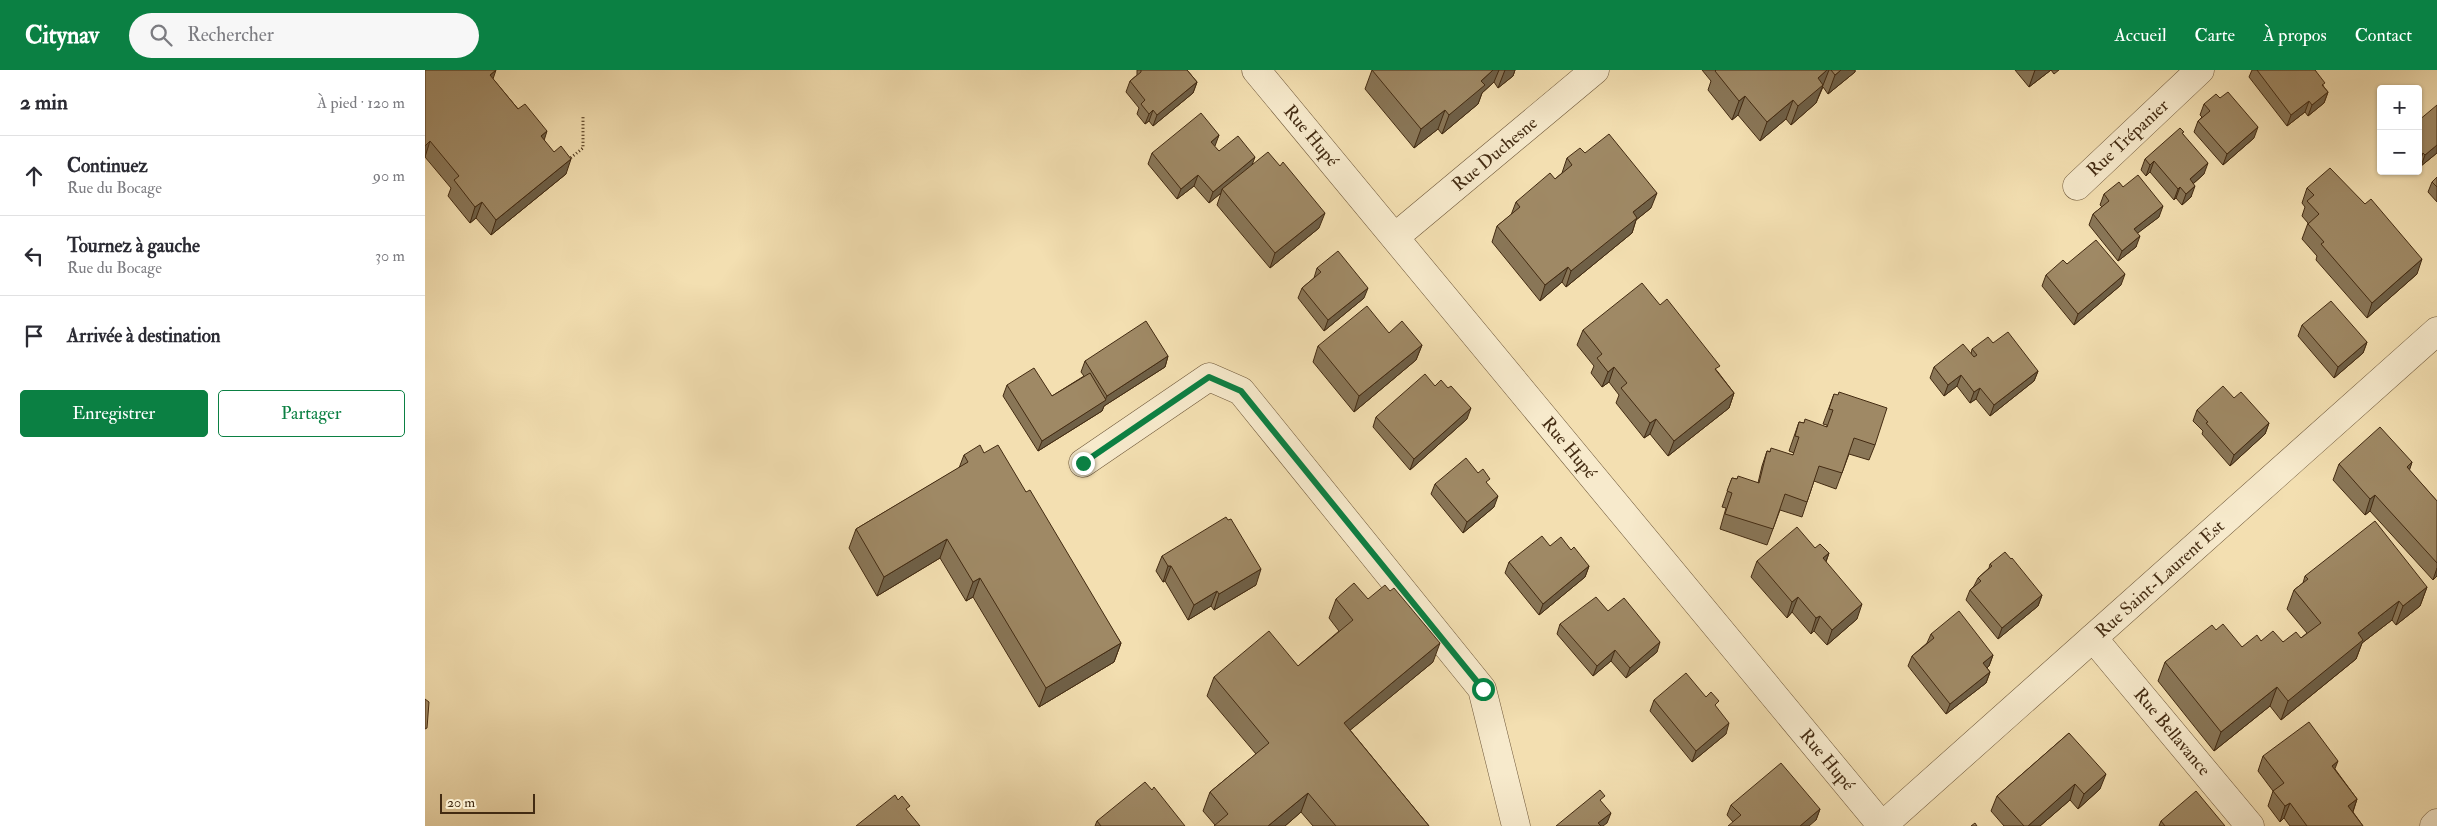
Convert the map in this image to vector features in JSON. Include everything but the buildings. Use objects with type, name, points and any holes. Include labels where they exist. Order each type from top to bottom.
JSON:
[{"type":"street","name":"Rue Hupé","points":[[1256,70],[1882,826]]},
{"type":"street","name":"Rue Duchesne","points":[[1395,237],[1595,70]]},
{"type":"street","name":"Rue Trépanier","points":[[2077,186],[2200,70]]},
{"type":"street","name":"Rue Saint-Laurent Est","points":[[1882,826],[2437,331]]},
{"type":"street","points":[[1083,463],[1209,377],[1241,391],[1483,689],[1517,826]]},
{"type":"street","name":"Rue Bellavance","points":[[2093,638],[2250,826]]},
{"type":"street","points":[[2434,826],[2437,823]]},
{"type":"path","points":[[566,162],[583,148],[583,117]]},
{"type":"route","points":[[1083,463],[1209,377],[1241,391],[1483,689]]}]
